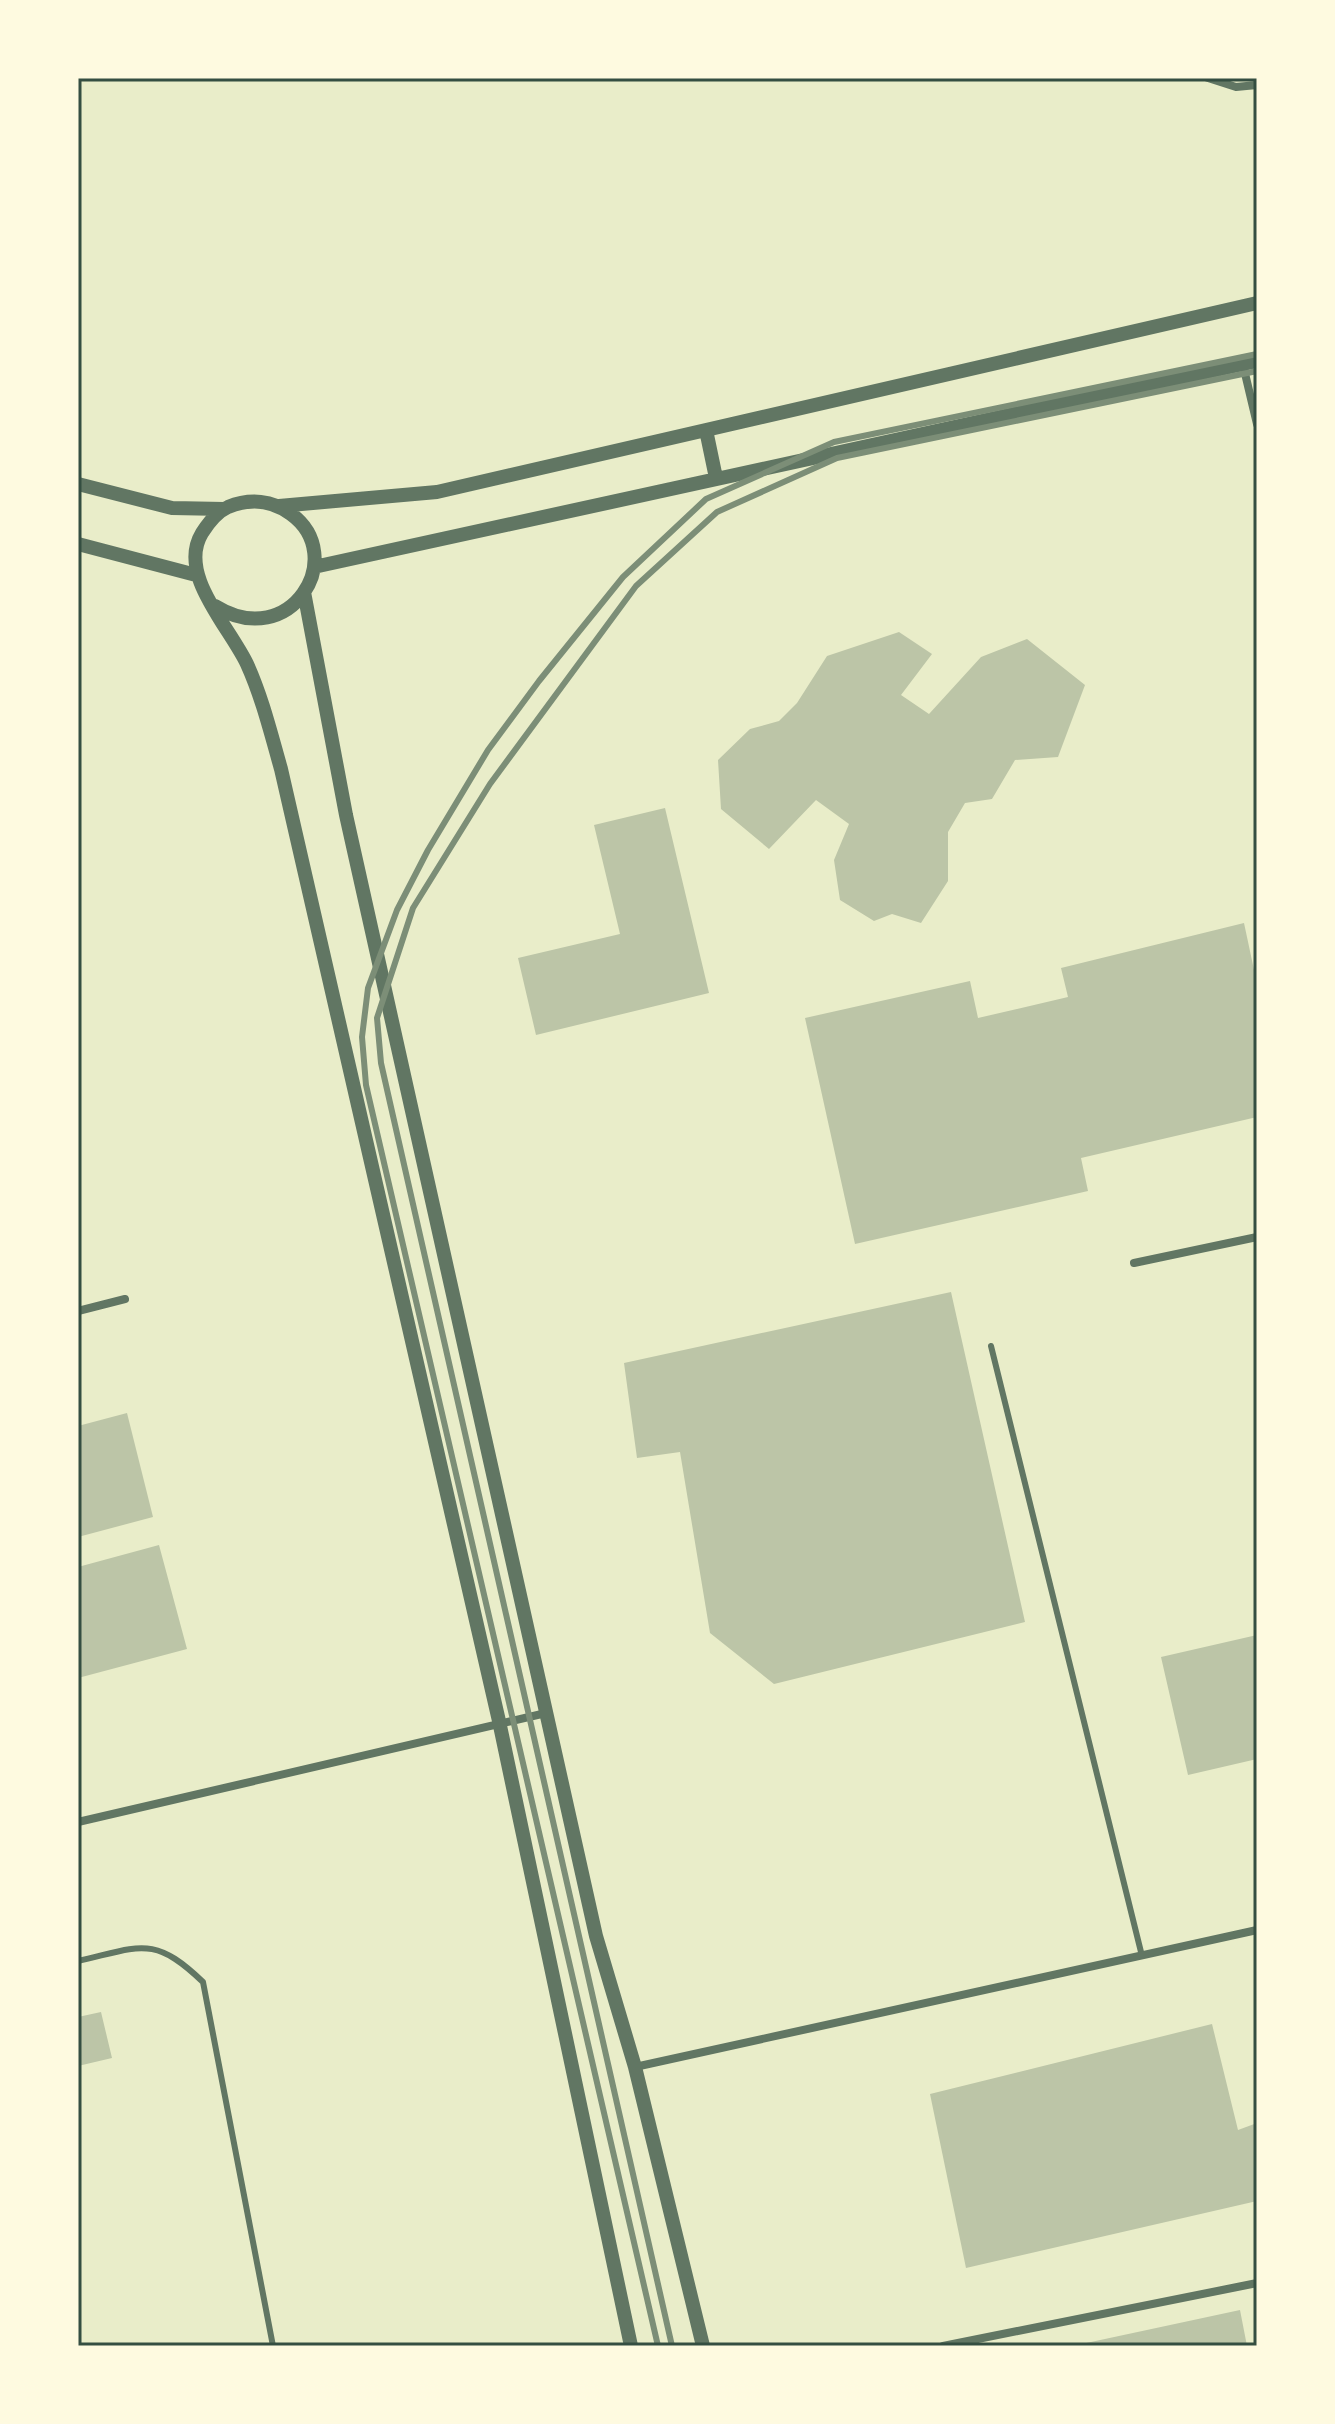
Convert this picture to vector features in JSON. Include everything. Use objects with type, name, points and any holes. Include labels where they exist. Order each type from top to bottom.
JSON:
[{"type":"street","points":[[1208,78],[1236,87],[1257,85]]},
{"type":"street","points":[[278,506],[437,492],[1257,303]]},
{"type":"street","points":[[314,567],[1250,363],[1257,424]]},
{"type":"street","points":[[706,430],[716,478]]},
{"type":"street","points":[[78,484],[172,508],[224,509],[260,501],[278,506],[294,516],[306,530],[313,548],[314,567],[304,592],[284,612],[267,619],[248,620],[231,616],[215,606]]},
{"type":"street","points":[[224,509],[209,522],[199,538],[195,556],[196,575],[203,592],[215,606],[248,665],[281,769],[499,1721],[631,2346]]},
{"type":"street","points":[[78,544],[196,575]]},
{"type":"street","points":[[304,592],[346,815],[596,1936],[635,2067],[703,2346]]},
{"type":"street","points":[[1134,1263],[1257,1237]]},
{"type":"street","points":[[78,1311],[125,1299]]},
{"type":"street","points":[[78,1822],[499,1721],[546,1713]]},
{"type":"street","points":[[635,2067],[1257,1930]]},
{"type":"street","points":[[943,2346],[1257,2283]]},
{"type":"lane","points":[[991,1346],[1142,1956]]},
{"type":"lane","points":[[78,1961],[135,1948],[163,1950],[203,1982],[273,2346]]},
{"type":"building","points":[[899,632],[932,654],[901,695],[929,714],[981,657],[1027,639],[1085,685],[1058,757],[1015,760],[992,799],[965,803],[948,832],[948,881],[921,923],[892,914],[874,921],[840,900],[834,860],[849,824],[816,800],[769,849],[721,809],[718,760],[750,729],[779,721],[797,703],[827,656]]},
{"type":"building","points":[[665,808],[709,993],[536,1035],[518,958],[620,934],[594,825]]},
{"type":"building","points":[[1244,923],[1257,984],[1257,1117],[1081,1158],[1088,1191],[855,1244],[805,1018],[970,981],[978,1018],[1068,997],[1061,968]]},
{"type":"building","points":[[951,1292],[1025,1622],[774,1684],[710,1633],[680,1452],[637,1458],[624,1363]]},
{"type":"building","points":[[127,1413],[153,1517],[78,1537],[78,1426]]},
{"type":"building","points":[[159,1545],[187,1649],[78,1678],[78,1567]]},
{"type":"building","points":[[1257,1635],[1257,1759],[1188,1775],[1161,1657]]},
{"type":"building","points":[[101,2012],[112,2058],[78,2066],[78,2017]]},
{"type":"building","points":[[1212,2024],[1238,2130],[1257,2123],[1257,2201],[966,2268],[930,2094]]},
{"type":"building","points":[[1240,2310],[1247,2346],[1077,2346],[1077,2345]]},
{"type":"railway","points":[[658,2346],[366,1085],[362,1037],[368,988],[397,910],[428,850],[488,750],[623,577],[706,499],[834,442],[1257,354]]},
{"type":"railway","points":[[672,2346],[381,1063],[377,1018],[413,908],[490,784],[636,586],[717,512],[837,458],[1257,371]]}]
